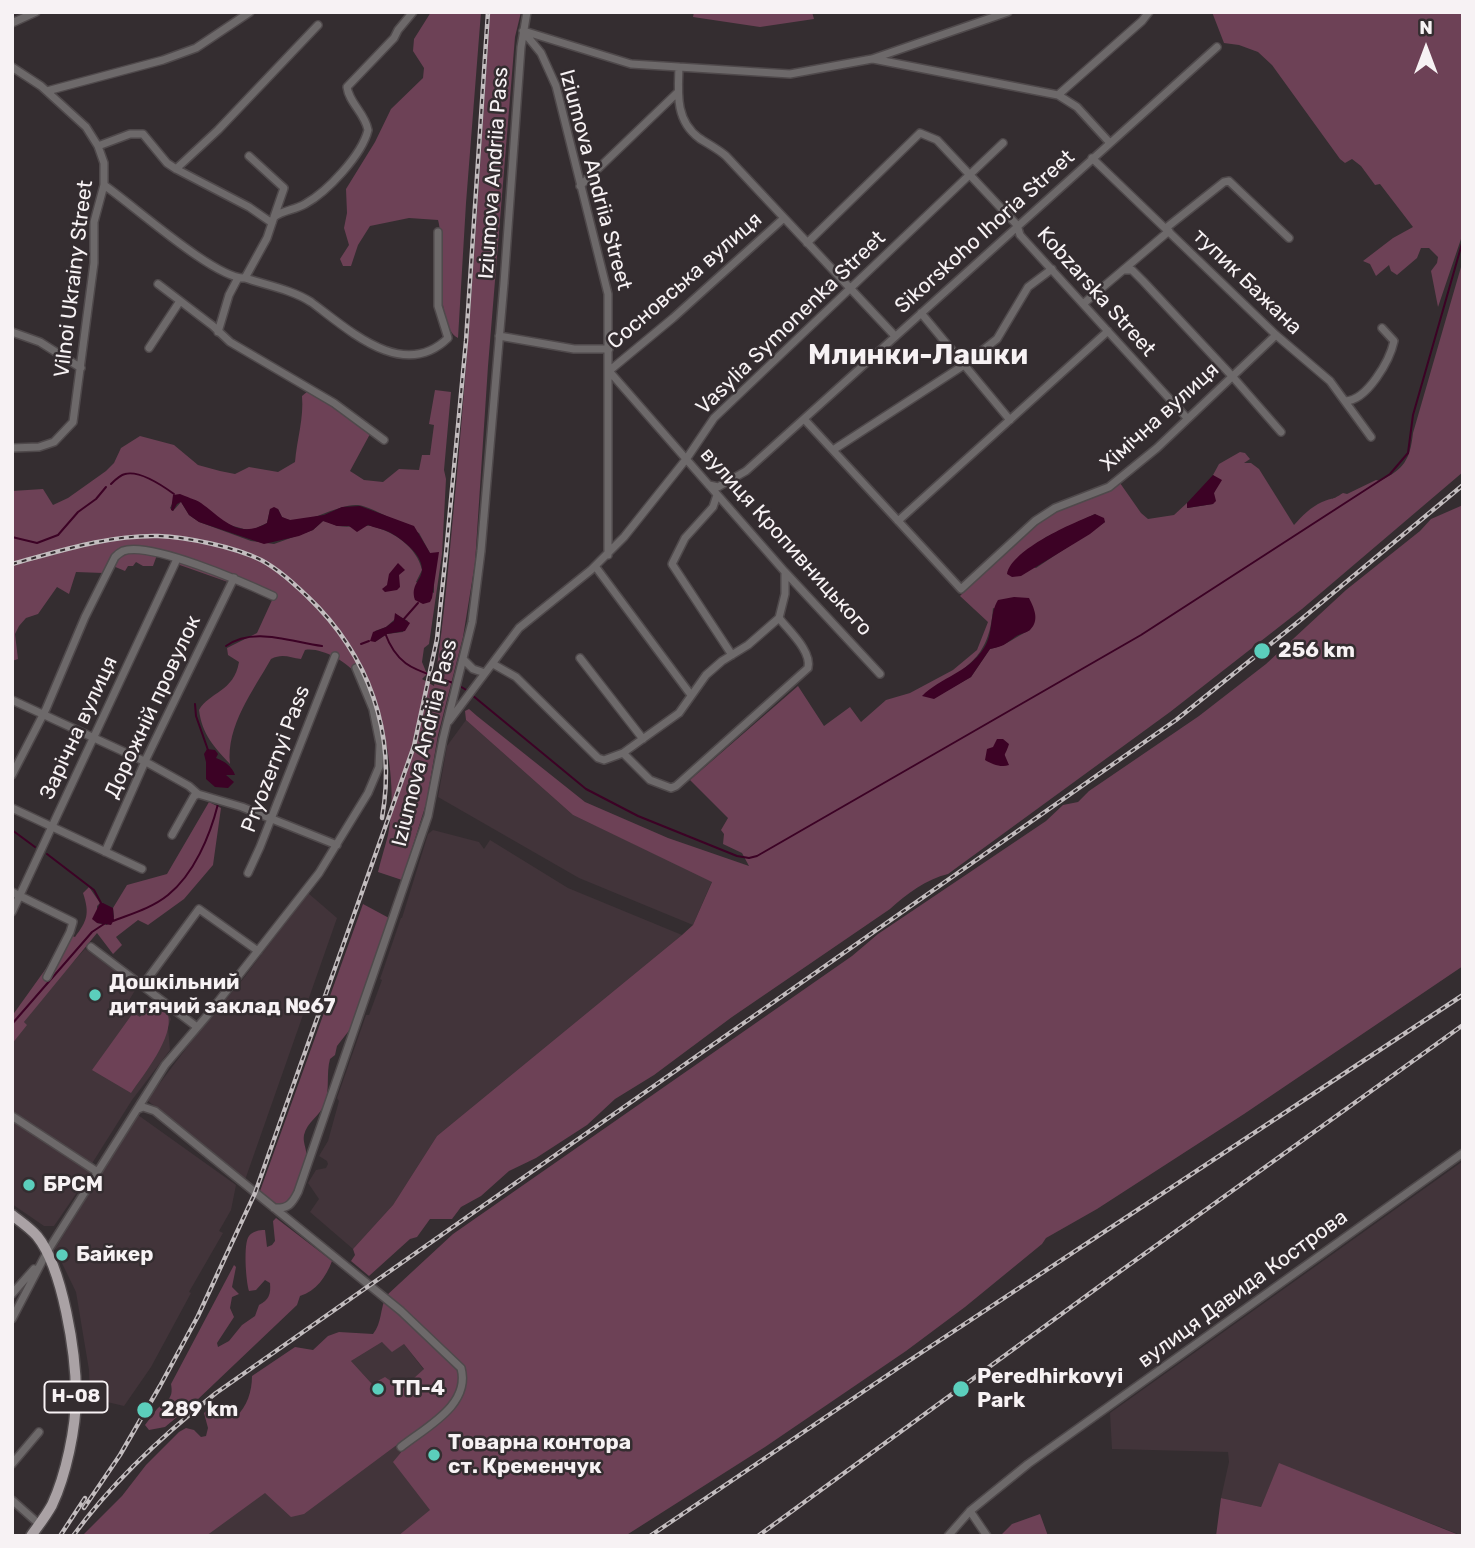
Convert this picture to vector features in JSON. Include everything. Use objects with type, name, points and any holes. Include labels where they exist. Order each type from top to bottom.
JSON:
[{"type":"main road","name":"Н-08","points":[[12,1215],[27,1226],[47,1252],[68,1324],[76,1394],[75,1419],[58,1487],[51,1506],[31,1536]]},
{"type":"street","points":[[12,23],[36,12]]},
{"type":"street","points":[[47,91],[139,67],[196,48],[250,12]]},
{"type":"street","points":[[273,220],[310,202],[353,159],[368,130],[365,120],[348,94],[347,87],[394,38],[413,12]]},
{"type":"street","name":"Iziumova Andriia Pass","points":[[274,1208],[284,1209],[293,1203],[428,816],[453,696],[472,622],[499,336],[523,31],[527,12]]},
{"type":"street","points":[[523,31],[631,64],[790,74],[872,59],[1008,12]]},
{"type":"street","points":[[1058,95],[1149,12]]},
{"type":"street","points":[[176,169],[218,130],[318,25]]},
{"type":"street","name":"Iziumova Andriia Street","points":[[523,31],[541,53],[556,86],[608,294],[608,555]]},
{"type":"street","name":"Sikorskoho Ihoria Street","points":[[709,485],[718,487],[732,481],[804,419],[1217,47]]},
{"type":"street","points":[[872,59],[1058,95],[1077,107],[1110,143]]},
{"type":"street","name":"Vilnoi Ukrainy Street","points":[[12,67],[47,91],[86,127],[98,146],[104,163],[104,185],[94,222],[94,263],[73,422],[54,442],[39,447],[12,448]]},
{"type":"street","points":[[679,67],[679,110],[688,127],[726,156],[895,337]]},
{"type":"street","points":[[580,186],[678,92]]},
{"type":"street","name":"Kobzarska Street","points":[[807,243],[920,133],[937,140],[1017,225],[1020,234],[1187,418]]},
{"type":"street","points":[[98,146],[130,134],[143,134],[167,163],[176,169],[273,220]]},
{"type":"street","name":"Vasylia Symonenka Street","points":[[447,724],[519,628],[608,555],[687,458],[714,418],[1003,143]]},
{"type":"street","points":[[218,332],[229,295],[242,278],[273,220],[284,188],[249,156]]},
{"type":"street","name":"тупик Бажана","points":[[1092,158],[1276,335],[1330,381],[1371,437]]},
{"type":"street","points":[[1083,304],[1227,181],[1232,182],[1289,238]]},
{"type":"street","points":[[104,185],[183,247],[242,278],[301,297],[356,336],[382,350],[404,354],[423,352],[447,340],[448,335],[438,306],[438,232]]},
{"type":"street","name":"Сосновська вулиця","points":[[609,370],[673,318],[784,218]]},
{"type":"street","points":[[833,450],[964,365],[997,339],[1028,287],[1052,269]]},
{"type":"street","points":[[1123,270],[1132,271],[1138,276],[1281,432]]},
{"type":"street","points":[[158,284],[230,342],[334,403],[384,440]]},
{"type":"street","points":[[149,348],[180,301]]},
{"type":"street","points":[[921,313],[1010,420]]},
{"type":"street","points":[[1345,401],[1356,400],[1361,396],[1381,372],[1392,352],[1394,341],[1382,328]]},
{"type":"street","points":[[804,419],[898,521],[1108,331]]},
{"type":"street","points":[[12,332],[40,342],[81,368]]},
{"type":"street","name":"Хімічна вулиця","points":[[898,521],[961,589],[1035,521],[1055,508],[1109,486],[1157,448],[1276,335]]},
{"type":"street","points":[[499,336],[574,349],[610,349]]},
{"type":"street","name":"вулиця Кропивницького","points":[[609,370],[785,572],[880,674]]},
{"type":"street","points":[[717,495],[713,507],[685,538],[672,564],[732,655]]},
{"type":"street","points":[[12,775],[46,709],[114,557],[122,551],[138,549],[177,559],[234,578],[273,596]]},
{"type":"street","name":"Зарічна вулиця","points":[[12,912],[16,894],[52,828],[177,559]]},
{"type":"street","points":[[595,566],[691,695]]},
{"type":"street","points":[[493,664],[516,677],[598,758],[604,760],[623,753],[679,713],[706,675],[748,645],[779,618],[785,593],[785,572]]},
{"type":"street","name":"Дорожній провулок","points":[[105,852],[234,578]]},
{"type":"street","points":[[623,753],[650,780],[667,788],[676,786],[808,668],[809,658],[779,618]]},
{"type":"street","name":"Pryozernyi Pass","points":[[248,873],[335,656]]},
{"type":"street","points":[[463,659],[473,669],[485,673]]},
{"type":"street","points":[[580,659],[643,740]]},
{"type":"street","points":[[12,1319],[47,1252],[165,1065],[258,951],[337,845],[368,793],[380,759],[377,725],[356,668]]},
{"type":"street","points":[[12,700],[146,762],[198,793],[271,818],[337,845]]},
{"type":"street","points":[[172,835],[198,793]]},
{"type":"street","points":[[12,808],[142,869]]},
{"type":"street","points":[[16,894],[73,922],[47,976]]},
{"type":"street","points":[[143,985],[199,909],[258,951]]},
{"type":"street","points":[[91,947],[197,1027]]},
{"type":"street","points":[[137,1109],[143,1107],[155,1111],[401,1311],[461,1368],[465,1382],[460,1397],[437,1420],[401,1447]]},
{"type":"street","points":[[12,1116],[96,1171]]},
{"type":"street","name":"вулиця Давида Кострова","points":[[948,1536],[971,1511],[1028,1464],[1463,1153]]},
{"type":"street","points":[[12,1294],[47,1252]]},
{"type":"street","points":[[12,1464],[39,1432]]},
{"type":"street","points":[[12,1500],[39,1524]]},
{"type":"street","points":[[971,1511],[987,1536]]},
{"type":"shaded area","points":[[431,12],[481,12],[458,338],[450,330],[445,318],[438,220],[409,218],[370,226],[358,245],[351,266],[343,266],[340,259],[349,245],[344,228],[347,213],[346,189],[375,142],[391,109],[423,78],[424,68],[413,51],[414,39]]},
{"type":"shaded area","points":[[490,12],[521,12],[515,37],[475,563],[463,637],[438,735],[426,804],[402,880],[378,872],[391,819],[388,753],[378,705],[368,704],[360,680],[346,664],[325,653],[311,650],[305,650],[301,659],[283,656],[271,659],[236,723],[230,764],[206,733],[199,710],[232,680],[239,662],[228,655],[227,648],[257,633],[273,598],[177,564],[179,558],[157,555],[153,566],[143,566],[136,562],[125,571],[113,566],[117,553],[110,559],[103,573],[76,572],[69,594],[57,587],[38,614],[26,618],[15,634],[18,659],[12,661],[12,491],[43,489],[53,505],[68,498],[106,471],[114,463],[121,448],[140,436],[174,445],[198,465],[220,471],[235,474],[249,467],[278,472],[295,462],[302,396],[308,391],[370,434],[350,471],[364,480],[383,482],[399,469],[419,470],[422,455],[430,455],[434,425],[429,424],[435,390],[451,392],[444,470],[446,479],[442,554],[429,644],[424,648],[422,662],[427,674],[422,679],[434,686],[462,416]],"holes":[[[173,502],[181,503],[173,511],[170,508]],[[181,503],[201,504],[226,524],[244,529],[254,529],[267,523],[270,509],[278,509],[282,517],[291,520],[310,518],[349,505],[372,509],[419,533],[430,553],[434,554],[434,593],[416,582],[422,570],[415,554],[403,541],[379,528],[346,527],[323,521],[313,530],[274,544],[251,541],[199,522],[189,515]],[[395,614],[408,621],[403,632],[387,634],[375,642],[375,631],[386,627],[395,619]]]},
{"type":"shaded area","points":[[694,12],[812,12],[814,19],[760,27],[693,17]]},
{"type":"shaded area","points":[[1212,12],[1463,12],[1463,239],[1438,307],[1431,271],[1438,257],[1429,248],[1421,248],[1417,258],[1397,275],[1391,271],[1389,265],[1376,276],[1370,264],[1363,261],[1393,238],[1413,227],[1380,184],[1375,185],[1361,166],[1352,159],[1345,163],[1340,159],[1272,65],[1258,52],[1224,43]]},
{"type":"shaded area","points":[[1463,260],[1463,472],[1302,609],[1170,712],[948,874],[932,879],[910,893],[654,1075],[615,1099],[587,1125],[536,1158],[509,1171],[481,1196],[461,1207],[452,1219],[430,1219],[417,1237],[410,1239],[369,1276],[351,1261],[355,1255],[353,1249],[393,1205],[437,1136],[693,925],[712,882],[573,815],[466,720],[465,711],[469,709],[585,802],[668,838],[749,866],[742,853],[723,844],[724,834],[721,830],[728,818],[690,780],[798,686],[824,726],[850,707],[861,722],[886,700],[910,693],[953,670],[977,650],[988,622],[960,596],[992,563],[1039,522],[1120,483],[1148,519],[1174,515],[1187,503],[1188,508],[1213,504],[1218,483],[1213,475],[1219,464],[1240,452],[1250,459],[1244,463],[1251,463],[1259,469],[1294,525],[1318,504],[1376,480],[1380,481],[1395,472],[1408,457]],"holes":[[[1095,514],[1105,522],[1036,568],[1015,561],[1046,537]],[[993,608],[1030,630],[1006,644],[990,649],[971,677],[934,698],[930,697],[980,652],[991,626]]]},
{"type":"shaded area","points":[[1213,475],[1222,480],[1214,493],[1216,501],[1213,504],[1187,508],[1187,503]]},
{"type":"shaded area","points":[[180,494],[199,502],[239,528],[257,528],[267,523],[270,509],[274,507],[282,517],[290,520],[324,515],[342,507],[360,506],[414,526],[430,553],[439,552],[432,598],[430,602],[423,604],[415,600],[414,590],[422,569],[419,558],[410,547],[387,531],[368,525],[357,532],[349,526],[337,526],[323,521],[313,530],[299,536],[264,544],[199,522],[189,515],[181,502],[171,510],[173,495]]},
{"type":"shaded area","points":[[1463,505],[1463,966],[1244,1114],[1097,1209],[1046,1238],[965,1307],[906,1351],[765,1447],[625,1536],[398,1536],[430,1510],[393,1462],[403,1450],[398,1444],[304,1514],[291,1517],[265,1493],[206,1536],[82,1536],[179,1432],[186,1428],[194,1430],[201,1437],[206,1436],[208,1428],[204,1413],[207,1410],[236,1417],[248,1398],[252,1376],[295,1347],[313,1350],[328,1336],[339,1332],[373,1334],[386,1296],[453,1234],[852,956],[878,934],[1046,821],[1063,805],[1078,802],[1089,791],[1199,716],[1266,664],[1346,590],[1420,531],[1431,519]],"holes":[[[382,1342],[392,1352],[404,1344],[424,1369],[402,1389],[385,1377],[372,1384],[351,1361]]]},
{"type":"shaded area","points":[[1095,514],[1104,518],[1105,522],[1090,534],[1021,576],[1012,577],[1007,574],[1011,565],[1031,546]]},
{"type":"shaded area","points":[[398,563],[405,570],[399,575],[400,587],[385,592],[382,589],[387,585],[389,574]]},
{"type":"shaded area","points":[[1029,598],[1031,602],[1035,622],[1030,630],[1004,645],[990,649],[971,677],[934,699],[922,696],[978,656],[987,642],[998,600]]},
{"type":"shaded area","points":[[395,613],[410,623],[405,631],[387,634],[375,642],[370,641],[373,632],[394,621]]},
{"type":"shaded area","points":[[466,720],[573,815],[712,881],[693,925],[579,878],[438,797],[447,746]]},
{"type":"shaded area","points":[[997,739],[1003,739],[1009,744],[1005,754],[1009,765],[1000,766],[985,760],[987,749],[993,747]]},
{"type":"shaded area","points":[[207,749],[215,750],[218,754],[216,758],[234,772],[235,775],[226,775],[234,782],[228,788],[215,787],[206,779],[204,754]]},
{"type":"shaded area","points":[[209,802],[221,808],[213,865],[184,899],[148,925],[138,920],[116,937],[122,945],[113,954],[97,933],[24,1022],[27,1025],[12,1044],[12,1016],[70,935],[75,937],[85,922],[87,912],[83,893],[89,887],[100,903],[97,906],[97,923],[107,925],[114,917],[113,908],[127,885],[167,874]]},
{"type":"shaded area","points":[[433,830],[479,842],[484,849],[490,840],[568,888],[682,935],[437,1136],[393,1205],[353,1249],[310,1212],[319,1199],[308,1183],[316,1170],[326,1168],[328,1164],[319,1156],[328,1141],[339,1101],[337,1098],[366,1015],[369,1015],[382,980],[380,979],[428,834]]},
{"type":"shaded area","points":[[308,893],[337,918],[245,1180],[147,1100]]},
{"type":"shaded area","points":[[100,903],[113,908],[114,920],[111,925],[97,923],[92,919]]},
{"type":"shaded area","points":[[363,904],[389,918],[351,1028],[330,1059],[325,1103],[304,1135],[306,1158],[299,1181],[287,1201],[282,1205],[272,1203],[260,1191]]},
{"type":"shaded area","points":[[85,949],[137,987],[128,1002],[139,1009],[149,1000],[169,1014],[171,1019],[168,1027],[170,1050],[132,1100],[91,1165],[12,1111],[12,1044],[26,1025],[24,1022],[50,988]]},
{"type":"shaded area","points":[[150,1002],[168,1015],[167,1034],[157,1055],[131,1093],[92,1070],[133,1013],[140,1017]]},
{"type":"shaded area","points":[[138,1115],[236,1185],[231,1210],[219,1231],[223,1233],[151,1367],[124,1406],[90,1398],[89,1370],[76,1292],[55,1249]]},
{"type":"shaded area","points":[[12,1120],[91,1172],[54,1226],[44,1226],[12,1204]]},
{"type":"shaded area","points":[[1463,1161],[1463,1536],[1279,1464],[1261,1507],[1221,1498],[1229,1462],[1228,1452],[1112,1449],[1110,1413]]},
{"type":"shaded area","points":[[276,1218],[332,1261],[327,1273],[316,1287],[300,1296],[297,1305],[195,1402],[165,1427],[149,1430],[145,1425],[170,1397],[171,1384],[234,1265],[236,1267],[232,1287],[239,1294],[232,1297],[230,1308],[234,1317],[217,1343],[218,1347],[229,1341],[242,1325],[255,1316],[259,1305],[267,1299],[270,1283],[265,1280],[256,1290],[249,1291],[246,1246],[251,1234],[263,1230],[267,1247],[272,1245],[275,1241],[273,1221]]},
{"type":"shaded area","points":[[382,1342],[404,1344],[424,1370],[402,1389],[372,1384],[351,1361]]},
{"type":"shaded area","points":[[320,1366],[401,1447],[421,1471],[451,1536],[88,1536]]},
{"type":"shaded area","points":[[1279,1463],[1459,1535],[1216,1536],[1221,1498],[1261,1507]]},
{"type":"shaded area","points":[[1040,1514],[1048,1536],[1000,1536],[1012,1524]]},
{"type":"waterway","points":[[472,695],[586,789],[638,816],[737,856],[757,856],[1141,635],[1390,474],[1408,453],[1413,415],[1463,240]]},
{"type":"waterway","points":[[111,484],[123,475],[131,473],[151,480],[174,494]]},
{"type":"waterway","points":[[12,537],[37,543],[58,535],[78,512],[96,499],[106,487]]},
{"type":"waterway","points":[[403,620],[418,603]]},
{"type":"waterway","points":[[385,633],[391,646],[404,662],[453,683]]},
{"type":"waterway","points":[[226,646],[237,640],[260,636],[322,646]]},
{"type":"waterway","points":[[361,644],[369,641]]},
{"type":"waterway","points":[[458,685],[468,691]]},
{"type":"waterway","points":[[195,704],[196,716],[208,750]]},
{"type":"waterway","points":[[113,921],[155,904],[186,876],[200,854],[218,804]]},
{"type":"waterway","points":[[12,830],[35,847]]},
{"type":"waterway","points":[[47,854],[94,890],[101,903]]},
{"type":"waterway","points":[[12,1024],[92,932],[104,924]]},
{"type":"railway","points":[[84,1508],[120,1455],[160,1386],[198,1316],[255,1193],[414,746],[437,639],[446,553],[466,341],[488,12]]},
{"type":"railway","points":[[73,1536],[105,1496],[140,1460],[216,1393],[1176,720],[1463,485]]},
{"type":"railway","points":[[12,564],[102,541],[158,536],[225,547],[250,555],[273,568],[291,581],[329,619],[362,670],[381,726],[386,786],[382,818]]},
{"type":"railway","points":[[650,1536],[901,1366],[1463,995]]},
{"type":"railway","points":[[758,1536],[1463,1025]]},
{"type":"railway","points":[[60,1536],[85,1498]]},
{"type":"place","name":"256 km","points":[[1262,651]]},
{"type":"place","name":"Дошкільний дитячий заклад №67","points":[[95,995]]},
{"type":"place","name":"БРСМ","points":[[29,1185]]},
{"type":"place","name":"Байкер","points":[[62,1255]]},
{"type":"place","name":"ТП-4","points":[[378,1389]]},
{"type":"place","name":"Peredhirkovyi Park","points":[[961,1389]]},
{"type":"place","name":"289 km","points":[[145,1410]]},
{"type":"place","name":"Товарна контора ст. Кременчук","points":[[434,1455]]},
{"type":"district","name":"Млинки-Лашки","points":[[918,356]]}]
